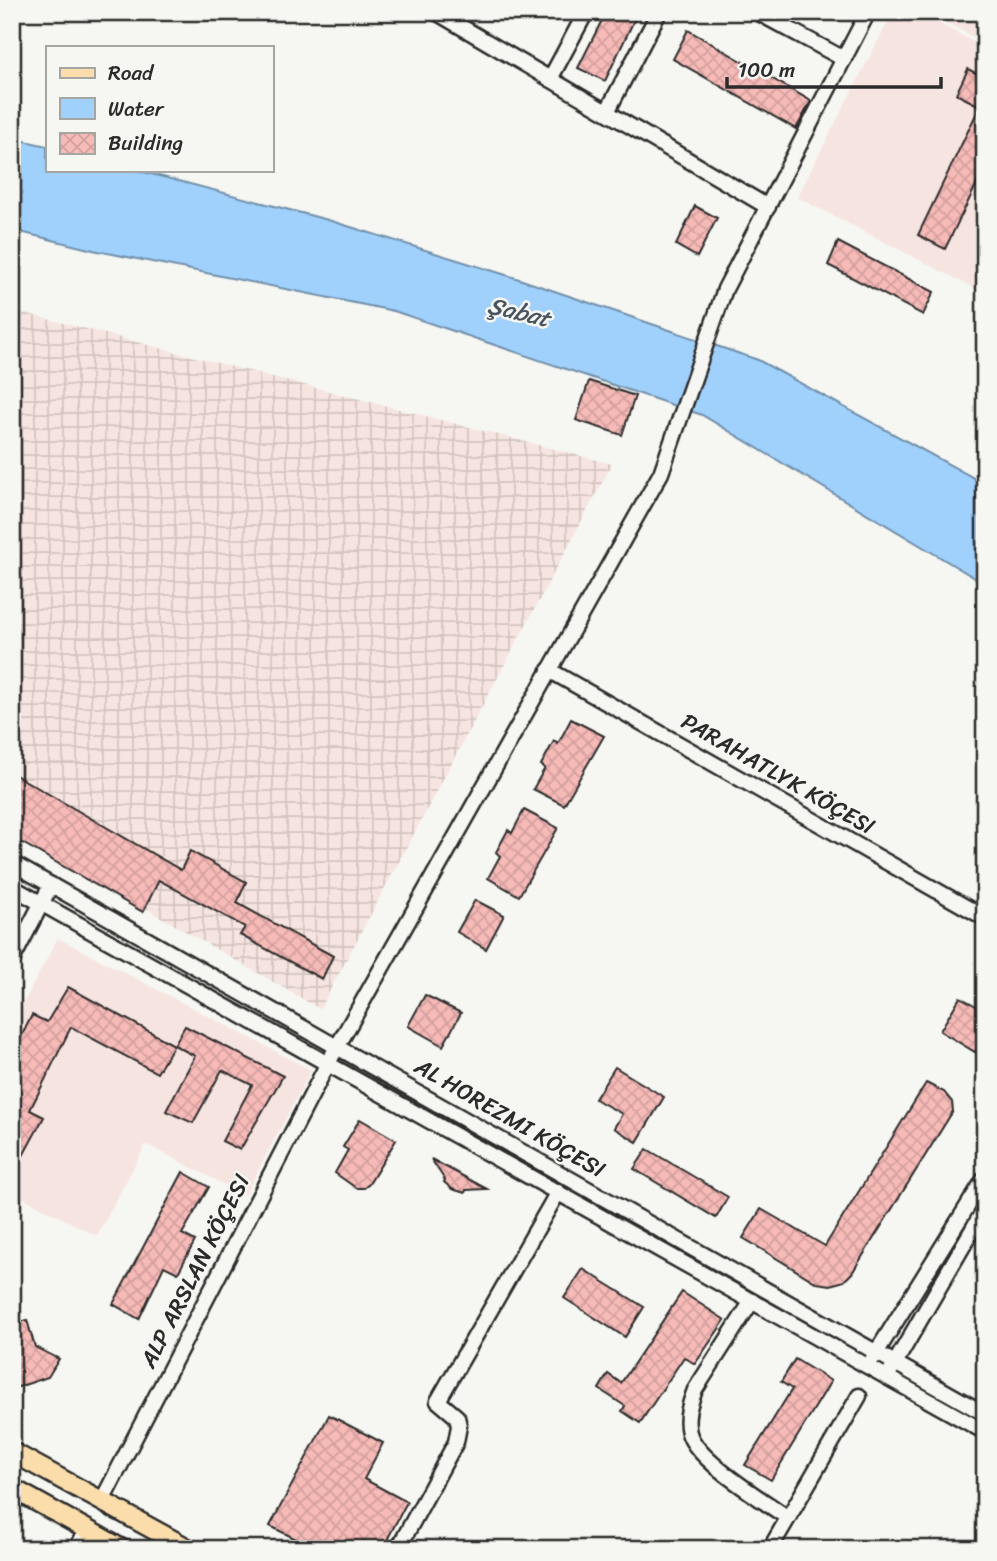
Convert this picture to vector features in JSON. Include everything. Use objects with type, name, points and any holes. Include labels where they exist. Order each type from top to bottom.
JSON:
[{"type":"main road","points":[[12,1452],[189,1549]]},
{"type":"main road","points":[[12,1488],[122,1549]]},
{"type":"street","points":[[436,12],[768,207]]},
{"type":"street","points":[[550,79],[586,12]]},
{"type":"street","points":[[607,112],[659,12]]},
{"type":"street","points":[[757,12],[844,60]]},
{"type":"street","name":"ALP ARSLAN KÖÇESI","points":[[102,1500],[328,1063],[661,473],[725,289],[868,12]]},
{"type":"street","name":"PARAHATLYK KÖÇESI","points":[[549,670],[985,918]]},
{"type":"street","name":"AL HOREZMI KÖÇESI","points":[[12,863],[985,1414]]},
{"type":"street","points":[[12,960],[51,885]]},
{"type":"street","name":"AL HOREZMI KÖÇESI","points":[[12,887],[985,1432]]},
{"type":"street","points":[[868,1366],[985,1178]]},
{"type":"street","points":[[398,1549],[456,1443],[459,1431],[457,1417],[438,1401],[558,1192]]},
{"type":"street","points":[[888,1377],[985,1208]]},
{"type":"street","points":[[752,1301],[695,1390],[687,1424],[696,1446],[714,1465],[788,1518]]},
{"type":"street","points":[[770,1549],[859,1396]]},
{"type":"street","points":[[76,1549],[87,1529]]},
{"type":"shaded area","points":[[893,12],[917,12],[985,48],[984,293],[797,197]]},
{"type":"shaded area","points":[[926,12],[985,12],[985,43]]},
{"type":"shaded area","points":[[12,310],[612,464],[320,1009],[12,831]]},
{"type":"shaded area","points":[[58,938],[311,1070],[245,1195],[146,1144],[97,1236],[12,1192],[12,1025]]},
{"type":"water","name":"Şabat","points":[[12,138],[46,146],[46,172],[144,172],[328,220],[516,278],[758,360],[985,484],[985,584],[702,415],[394,311],[93,250],[12,230]]},
{"type":"building","points":[[606,12],[638,12],[605,81],[578,68]]},
{"type":"building","points":[[688,30],[811,101],[796,129],[673,59]]},
{"type":"building","points":[[968,69],[985,78],[985,167],[945,249],[918,235],[980,106],[956,94]]},
{"type":"building","points":[[695,206],[717,218],[697,257],[676,245]]},
{"type":"building","points":[[838,242],[934,292],[923,315],[828,265]]},
{"type":"building","points":[[589,381],[635,396],[622,435],[576,420]]},
{"type":"building","points":[[571,719],[604,736],[564,805],[533,789],[545,768],[541,765],[554,741],[558,744]]},
{"type":"building","points":[[12,773],[181,870],[190,851],[246,882],[237,903],[333,956],[322,979],[240,935],[245,927],[159,880],[143,912],[12,837]]},
{"type":"building","points":[[524,810],[558,828],[519,896],[488,878],[500,856],[496,852],[508,830],[512,833]]},
{"type":"building","points":[[475,900],[504,915],[486,949],[457,932]]},
{"type":"building","points":[[68,987],[174,1045],[157,1073],[71,1027],[30,1110],[44,1117],[12,1176],[12,1055],[32,1015],[47,1022]]},
{"type":"building","points":[[425,995],[461,1013],[443,1046],[408,1026]]},
{"type":"building","points":[[960,997],[985,1011],[985,1035],[975,1052],[940,1031]]},
{"type":"building","points":[[185,1026],[283,1076],[240,1150],[222,1141],[252,1085],[222,1070],[193,1123],[166,1111],[195,1056],[174,1045]]},
{"type":"building","points":[[615,1067],[664,1097],[637,1142],[614,1128],[622,1114],[595,1099]]},
{"type":"building","points":[[926,1083],[944,1092],[952,1102],[953,1111],[852,1273],[844,1281],[830,1285],[817,1283],[743,1238],[761,1209],[825,1246]]},
{"type":"building","points":[[360,1119],[396,1140],[369,1184],[364,1188],[356,1188],[335,1173],[348,1150],[343,1147]]},
{"type":"building","points":[[647,1149],[728,1197],[716,1218],[634,1169]]},
{"type":"building","points":[[431,1159],[487,1189],[466,1190],[465,1193],[452,1189],[444,1182]]},
{"type":"building","points":[[183,1172],[209,1187],[182,1234],[195,1241],[178,1273],[164,1266],[139,1319],[113,1304]]},
{"type":"building","points":[[583,1269],[644,1307],[625,1337],[564,1298]]},
{"type":"building","points":[[682,1292],[725,1320],[695,1364],[684,1357],[640,1423],[622,1411],[625,1406],[599,1389],[608,1374],[621,1383]]},
{"type":"building","points":[[27,1320],[35,1347],[59,1359],[48,1377],[12,1389],[12,1325]]},
{"type":"building","points":[[795,1359],[831,1381],[771,1480],[745,1465],[792,1389],[781,1382]]},
{"type":"building","points":[[329,1415],[383,1443],[364,1479],[407,1502],[388,1538],[391,1541],[387,1549],[316,1549],[270,1526]]}]
